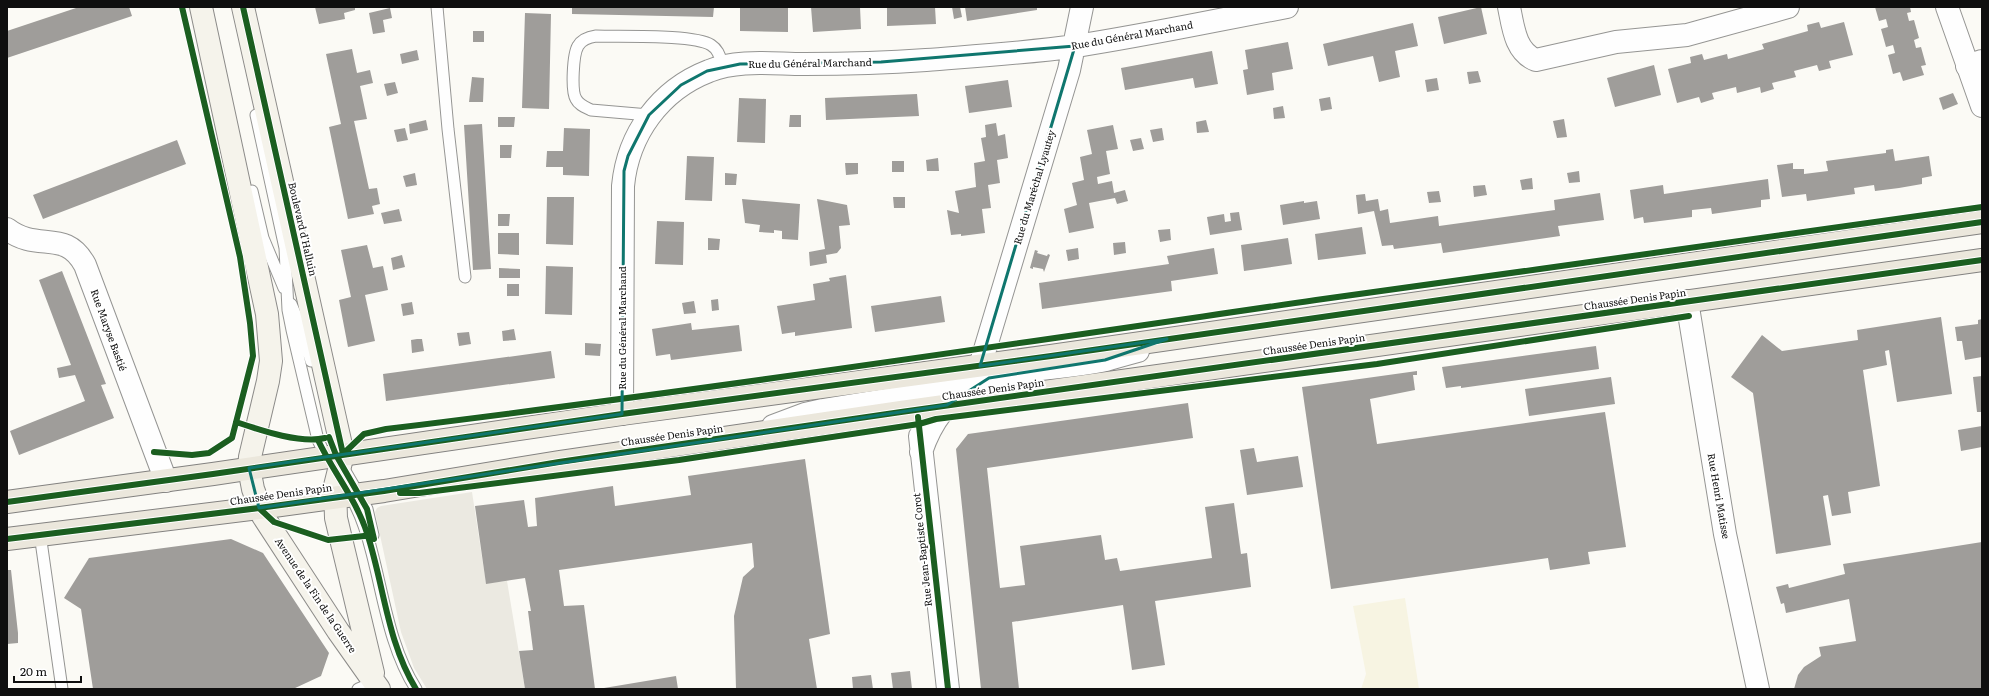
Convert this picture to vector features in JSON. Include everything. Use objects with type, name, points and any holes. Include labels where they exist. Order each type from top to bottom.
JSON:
[{"type":"main road","points":[[201,7],[267,314],[271,361],[268,381],[250,457],[249,468]]},
{"type":"main road","name":"Boulevard d'Halluin","points":[[243,7],[341,474]]},
{"type":"main road","name":"Chaussée Denis Papin","points":[[7,539],[259,508],[341,474],[622,414],[980,366],[1982,222]]},
{"type":"main road","name":"Chaussée Denis Papin","points":[[7,502],[166,481],[249,468],[341,474],[750,434],[917,409],[1982,260]]},
{"type":"main road","name":"Avenue de la Fin de la Guerre","points":[[249,468],[259,508],[338,631],[371,687]]},
{"type":"main road","name":"Avenue de la Fin de la Guerre","points":[[341,474],[340,538],[371,687]]},
{"type":"street","name":"Rue du Maréchal Lyautey","points":[[980,366],[1075,46],[1082,7]]},
{"type":"street","name":"Rue du Général Marchand","points":[[622,414],[623,186],[628,156],[649,115],[658,104],[681,85],[707,71],[723,66],[740,64],[841,64],[925,60],[1075,46],[1287,7]]},
{"type":"street","points":[[1508,7],[1521,50],[1528,57],[1536,60],[1616,42],[1686,35],[1788,7]]},
{"type":"street","points":[[1947,7],[1974,64],[1982,106]]},
{"type":"street","name":"Rue Maryse Bastié","points":[[7,229],[25,240],[62,244],[70,246],[79,253],[86,265],[166,481]]},
{"type":"street","name":"Rue Henri Matisse","points":[[1687,301],[1725,534],[1758,689]]},
{"type":"street","name":"Chaussée Denis Papin","points":[[922,452],[928,433],[936,419],[947,405],[979,382],[990,378],[1105,360],[1167,339]]},
{"type":"street","name":"Chaussée Denis Papin","points":[[750,434],[817,411],[941,391],[953,387],[965,380],[980,366]]},
{"type":"street","name":"Rue Jean-Baptiste Corot","points":[[917,409],[948,689]]},
{"type":"lane","points":[[211,7],[263,238],[287,293],[309,352],[326,428],[341,474],[360,512],[377,571],[395,644],[404,669],[416,689]]},
{"type":"lane","points":[[233,7],[285,248],[287,293]]},
{"type":"lane","points":[[437,7],[448,129],[465,277]]},
{"type":"lane","points":[[649,115],[591,110],[582,106],[575,99],[573,88],[575,55],[577,47],[581,42],[587,38],[596,36],[696,39],[712,45],[718,50],[723,66]]},
{"type":"lane","points":[[40,534],[62,689]]},
{"type":"highlighted area","points":[[1075,46],[980,366],[1167,339],[1105,360],[989,378],[947,405],[259,508],[249,468],[622,414],[624,171],[628,156],[649,115],[681,85],[707,71],[740,64],[881,62]]},
{"type":"shaded area","points":[[472,492],[486,583],[507,581],[525,689],[427,689],[414,668],[401,632],[375,512],[377,508],[381,506]]},
{"type":"shaded area","points":[[1405,598],[1419,689],[1361,689],[1366,674],[1353,606]]},
{"type":"building","points":[[79,7],[129,7],[132,16],[7,58],[7,31]]},
{"type":"building","points":[[315,7],[355,7],[355,10],[344,13],[345,19],[319,24]]},
{"type":"building","points":[[572,7],[714,7],[713,17],[572,14]]},
{"type":"building","points":[[740,7],[788,7],[788,32],[740,31]]},
{"type":"building","points":[[811,7],[860,7],[861,29],[813,32]]},
{"type":"building","points":[[887,7],[935,7],[936,24],[887,26]]},
{"type":"building","points":[[952,7],[960,7],[962,17],[954,19]]},
{"type":"building","points":[[965,7],[1037,7],[1037,10],[967,21]]},
{"type":"building","points":[[1481,7],[1487,34],[1444,44],[1438,17]]},
{"type":"building","points":[[1875,7],[1910,7],[1911,12],[1907,13],[1909,21],[1914,20],[1919,38],[1914,40],[1916,48],[1921,47],[1926,65],[1921,66],[1924,75],[1903,81],[1900,72],[1893,74],[1888,55],[1895,53],[1893,45],[1886,47],[1881,29],[1888,27],[1886,19],[1879,21]]},
{"type":"building","points":[[390,8],[392,18],[383,20],[385,32],[373,34],[369,13]]},
{"type":"building","points":[[525,13],[551,14],[549,109],[522,108]]},
{"type":"building","points":[[1819,22],[1821,28],[1844,22],[1853,55],[1829,61],[1831,68],[1819,71],[1817,65],[1794,71],[1796,77],[1772,83],[1774,89],[1761,93],[1760,87],[1737,93],[1736,87],[1712,93],[1714,99],[1701,103],[1699,97],[1677,103],[1668,69],[1691,63],[1690,57],[1702,54],[1704,60],[1727,54],[1728,59],[1764,49],[1762,44],[1808,31],[1807,25]]},
{"type":"building","points":[[1413,23],[1418,46],[1395,51],[1400,77],[1379,82],[1373,56],[1328,66],[1323,44]]},
{"type":"building","points":[[473,31],[484,31],[484,42],[473,42]]},
{"type":"building","points":[[1288,42],[1293,69],[1272,73],[1274,90],[1247,95],[1243,70],[1248,69],[1245,50]]},
{"type":"building","points":[[352,49],[357,73],[370,70],[373,83],[360,86],[367,119],[354,121],[369,189],[377,188],[380,204],[372,206],[374,214],[348,219],[329,127],[341,124],[326,54]]},
{"type":"building","points":[[417,50],[419,60],[402,64],[400,54]]},
{"type":"building","points":[[1212,51],[1218,84],[1195,88],[1193,78],[1125,90],[1121,68]]},
{"type":"building","points":[[1654,65],[1661,95],[1615,107],[1607,78]]},
{"type":"building","points":[[1478,71],[1481,82],[1469,84],[1467,72]]},
{"type":"building","points":[[472,77],[484,78],[483,102],[469,102]]},
{"type":"building","points":[[1437,78],[1439,90],[1427,92],[1425,80]]},
{"type":"building","points":[[1008,80],[1012,107],[969,113],[965,86]]},
{"type":"building","points":[[395,82],[398,93],[387,96],[384,84]]},
{"type":"building","points":[[1953,93],[1958,104],[1943,110],[1939,98]]},
{"type":"building","points":[[917,94],[919,116],[826,120],[825,98]]},
{"type":"building","points":[[1330,97],[1332,109],[1321,111],[1319,99]]},
{"type":"building","points":[[739,98],[766,99],[765,143],[737,142]]},
{"type":"building","points":[[1283,106],[1285,118],[1274,119],[1273,108]]},
{"type":"building","points":[[790,115],[801,115],[801,127],[789,127]]},
{"type":"building","points":[[498,117],[515,117],[514,127],[498,127]]},
{"type":"building","points":[[1564,119],[1567,137],[1557,138],[1553,121]]},
{"type":"building","points":[[426,120],[428,130],[410,134],[409,124]]},
{"type":"building","points":[[1206,120],[1209,132],[1197,133],[1196,122]]},
{"type":"building","points":[[996,123],[998,136],[1005,134],[1008,158],[997,160],[1000,183],[988,185],[991,208],[982,209],[985,233],[961,236],[961,234],[951,235],[947,210],[959,213],[955,191],[976,187],[974,163],[985,161],[981,138],[986,137],[985,125]]},
{"type":"building","points":[[482,124],[491,269],[473,270],[464,125]]},
{"type":"building","points":[[1113,125],[1118,149],[1106,151],[1110,174],[1097,177],[1098,184],[1112,181],[1114,193],[1125,190],[1128,201],[1117,204],[1115,198],[1089,203],[1094,228],[1069,233],[1064,209],[1077,205],[1072,183],[1084,180],[1080,157],[1092,154],[1087,130]]},
{"type":"building","points":[[405,128],[408,140],[397,142],[394,130]]},
{"type":"building","points":[[564,128],[590,129],[589,176],[563,175],[563,167],[546,167],[547,151],[563,151]]},
{"type":"building","points":[[1162,128],[1164,140],[1153,142],[1150,130]]},
{"type":"building","points":[[1141,138],[1144,149],[1133,151],[1130,140]]},
{"type":"building","points":[[177,140],[186,164],[43,219],[33,195]]},
{"type":"building","points":[[500,145],[512,145],[511,158],[500,158]]},
{"type":"building","points":[[1893,149],[1895,161],[1929,156],[1932,176],[1922,178],[1922,184],[1875,191],[1874,185],[1854,188],[1855,194],[1807,201],[1806,194],[1782,197],[1777,165],[1793,163],[1793,169],[1804,169],[1804,174],[1828,171],[1826,161],[1886,153],[1886,150]]},
{"type":"building","points":[[687,156],[714,157],[712,201],[685,200]]},
{"type":"building","points":[[938,158],[939,171],[927,171],[926,160]]},
{"type":"building","points":[[892,161],[904,161],[904,172],[892,172]]},
{"type":"building","points":[[845,163],[858,163],[858,174],[846,175]]},
{"type":"building","points":[[1579,171],[1580,182],[1569,183],[1567,173]]},
{"type":"building","points":[[415,173],[417,185],[406,187],[403,176]]},
{"type":"building","points":[[725,173],[737,174],[736,185],[725,185]]},
{"type":"building","points":[[1532,178],[1533,189],[1522,190],[1520,180]]},
{"type":"building","points":[[1768,179],[1770,199],[1761,200],[1761,207],[1712,214],[1711,208],[1692,210],[1692,217],[1644,223],[1643,217],[1634,219],[1630,190],[1663,185],[1664,194]]},
{"type":"building","points":[[1485,185],[1487,195],[1474,197],[1473,186]]},
{"type":"building","points":[[1439,191],[1441,202],[1429,203],[1427,192]]},
{"type":"building","points":[[1600,193],[1604,220],[1558,226],[1560,236],[1443,253],[1441,243],[1394,249],[1393,245],[1382,246],[1374,211],[1358,214],[1356,195],[1365,194],[1366,201],[1378,199],[1380,211],[1388,209],[1390,223],[1438,216],[1439,226],[1555,210],[1554,200]]},
{"type":"building","points":[[547,197],[574,197],[573,245],[546,244]]},
{"type":"building","points":[[893,197],[905,197],[905,208],[894,208]]},
{"type":"building","points":[[742,199],[800,204],[798,240],[782,239],[782,231],[774,230],[774,233],[759,232],[760,225],[745,223]]},
{"type":"building","points":[[817,199],[847,205],[850,225],[839,226],[841,248],[837,253],[826,255],[827,263],[810,266],[809,252],[825,249]]},
{"type":"building","points":[[1304,201],[1304,203],[1317,201],[1320,219],[1283,225],[1280,205]]},
{"type":"building","points":[[399,209],[402,221],[384,224],[381,213]]},
{"type":"building","points":[[1239,212],[1242,230],[1210,235],[1207,217],[1224,214],[1225,222],[1231,221],[1230,213]]},
{"type":"building","points":[[498,214],[510,214],[509,226],[498,226]]},
{"type":"building","points":[[657,221],[684,222],[683,265],[655,264]]},
{"type":"building","points":[[1362,227],[1366,254],[1318,260],[1315,234]]},
{"type":"building","points":[[1170,229],[1171,240],[1160,242],[1158,230]]},
{"type":"building","points":[[498,233],[519,233],[519,255],[498,254]]},
{"type":"building","points":[[708,238],[720,239],[719,250],[708,250]]},
{"type":"building","points":[[1288,238],[1292,264],[1244,271],[1241,245]]},
{"type":"building","points":[[1125,242],[1126,253],[1114,255],[1113,243]]},
{"type":"building","points":[[367,245],[373,268],[383,266],[388,290],[365,295],[375,341],[348,347],[339,300],[351,297],[341,250]]},
{"type":"building","points":[[1078,248],[1079,259],[1068,261],[1066,250]]},
{"type":"building","points":[[1214,248],[1218,274],[1171,281],[1172,291],[1042,309],[1039,283],[1169,264],[1167,256]]},
{"type":"building","points":[[1035,250],[1038,251],[1037,253],[1047,256],[1048,254],[1050,255],[1044,272],[1043,269],[1033,267],[1033,269],[1030,268]]},
{"type":"building","points":[[402,255],[405,267],[393,270],[391,258]]},
{"type":"building","points":[[546,266],[573,267],[572,315],[545,314]]},
{"type":"building","points":[[499,268],[520,269],[520,278],[499,278]]},
{"type":"building","points":[[62,271],[106,384],[101,385],[114,418],[19,455],[10,431],[85,401],[75,375],[59,378],[57,368],[71,365],[39,280]]},
{"type":"building","points":[[846,275],[852,328],[795,336],[795,332],[782,334],[777,306],[815,300],[813,284],[830,281],[829,278]]},
{"type":"building","points":[[507,284],[519,284],[519,296],[507,296]]},
{"type":"building","points":[[941,296],[945,322],[875,332],[871,306]]},
{"type":"building","points":[[718,299],[719,310],[712,311],[711,300]]},
{"type":"building","points":[[694,301],[696,313],[684,314],[682,303]]},
{"type":"building","points":[[412,302],[414,314],[403,316],[401,304]]},
{"type":"building","points":[[1941,317],[1952,394],[1897,402],[1889,350],[1885,351],[1887,365],[1863,370],[1880,486],[1848,492],[1851,513],[1832,516],[1828,495],[1823,496],[1831,545],[1776,554],[1753,393],[1731,377],[1762,335],[1782,351],[1858,340],[1857,330]]},
{"type":"building","points":[[1982,319],[1982,357],[1965,360],[1962,341],[1957,341],[1955,327],[1978,324],[1978,320]]},
{"type":"building","points":[[691,323],[692,330],[739,325],[742,351],[671,360],[670,354],[656,356],[652,329]]},
{"type":"building","points":[[514,329],[516,340],[503,341],[502,331]]},
{"type":"building","points":[[469,332],[471,344],[459,346],[457,333]]},
{"type":"building","points":[[422,339],[424,351],[412,353],[411,340]]},
{"type":"building","points":[[585,343],[601,344],[600,356],[585,355]]},
{"type":"building","points":[[1596,346],[1599,369],[1461,388],[1461,386],[1446,388],[1442,367]]},
{"type":"building","points":[[551,351],[555,378],[386,401],[383,374]]},
{"type":"building","points":[[1417,371],[1417,375],[1413,375],[1415,390],[1370,399],[1377,444],[1605,412],[1626,547],[1588,552],[1590,564],[1550,570],[1548,558],[1331,589],[1302,387]]},
{"type":"building","points":[[1982,376],[1982,412],[1977,412],[1973,377]]},
{"type":"building","points":[[1611,377],[1615,404],[1529,416],[1525,389]]},
{"type":"building","points":[[1188,403],[1193,438],[987,468],[1000,588],[1025,585],[1020,546],[1101,535],[1105,560],[1117,558],[1120,571],[1212,558],[1205,507],[1234,503],[1241,554],[1247,553],[1251,587],[1155,601],[1165,665],[1132,670],[1123,605],[1012,622],[1019,689],[981,689],[956,449],[968,434]]},
{"type":"building","points":[[1982,426],[1982,447],[1961,451],[1958,430]]},
{"type":"building","points":[[1254,448],[1257,462],[1298,456],[1303,487],[1247,495],[1240,450]]},
{"type":"building","points":[[805,459],[830,634],[809,639],[817,689],[736,689],[734,616],[743,577],[754,567],[752,543],[559,570],[564,606],[584,605],[595,689],[525,689],[519,651],[533,650],[528,611],[531,611],[525,578],[486,584],[475,506],[524,500],[528,527],[537,526],[535,498],[613,486],[615,506],[691,495],[688,476]]},
{"type":"building","points":[[231,539],[263,553],[329,653],[321,676],[293,689],[93,689],[81,609],[64,598],[89,558]]},
{"type":"building","points":[[1982,542],[1982,689],[1794,689],[1798,675],[1804,667],[1821,656],[1819,647],[1856,641],[1849,599],[1786,613],[1784,603],[1781,604],[1776,587],[1788,584],[1789,588],[1845,574],[1843,564]]},
{"type":"building","points":[[7,570],[11,570],[18,643],[7,644]]},
{"type":"building","points":[[910,671],[912,689],[893,689],[891,673]]},
{"type":"building","points":[[871,675],[873,689],[853,689],[852,677]]},
{"type":"building","points":[[676,676],[678,689],[604,689],[604,688]]},
{"type":"cycle path","points":[[154,452],[192,455],[209,453],[232,438],[253,356],[250,323],[240,257],[182,7]]},
{"type":"cycle path","points":[[243,7],[343,454]]},
{"type":"cycle path","points":[[343,454],[364,434],[386,429],[968,351],[1316,300],[1982,207]]},
{"type":"cycle path","points":[[7,502],[213,474],[622,414],[1051,356],[1982,222]]},
{"type":"cycle path","points":[[7,539],[384,491],[559,462],[901,412],[1982,260]]},
{"type":"cycle path","points":[[400,493],[419,493],[679,460],[919,424],[936,419],[1377,364],[1689,316]]},
{"type":"cycle path","points":[[918,417],[948,689]]},
{"type":"cycle path","points":[[236,422],[292,438],[325,438]]},
{"type":"cycle path","points":[[329,437],[336,455],[367,509],[374,539]]},
{"type":"cycle path","points":[[318,440],[351,497],[367,533],[392,633],[406,671],[416,689]]},
{"type":"cycle path","points":[[259,508],[274,522],[328,540],[373,535]]}]
